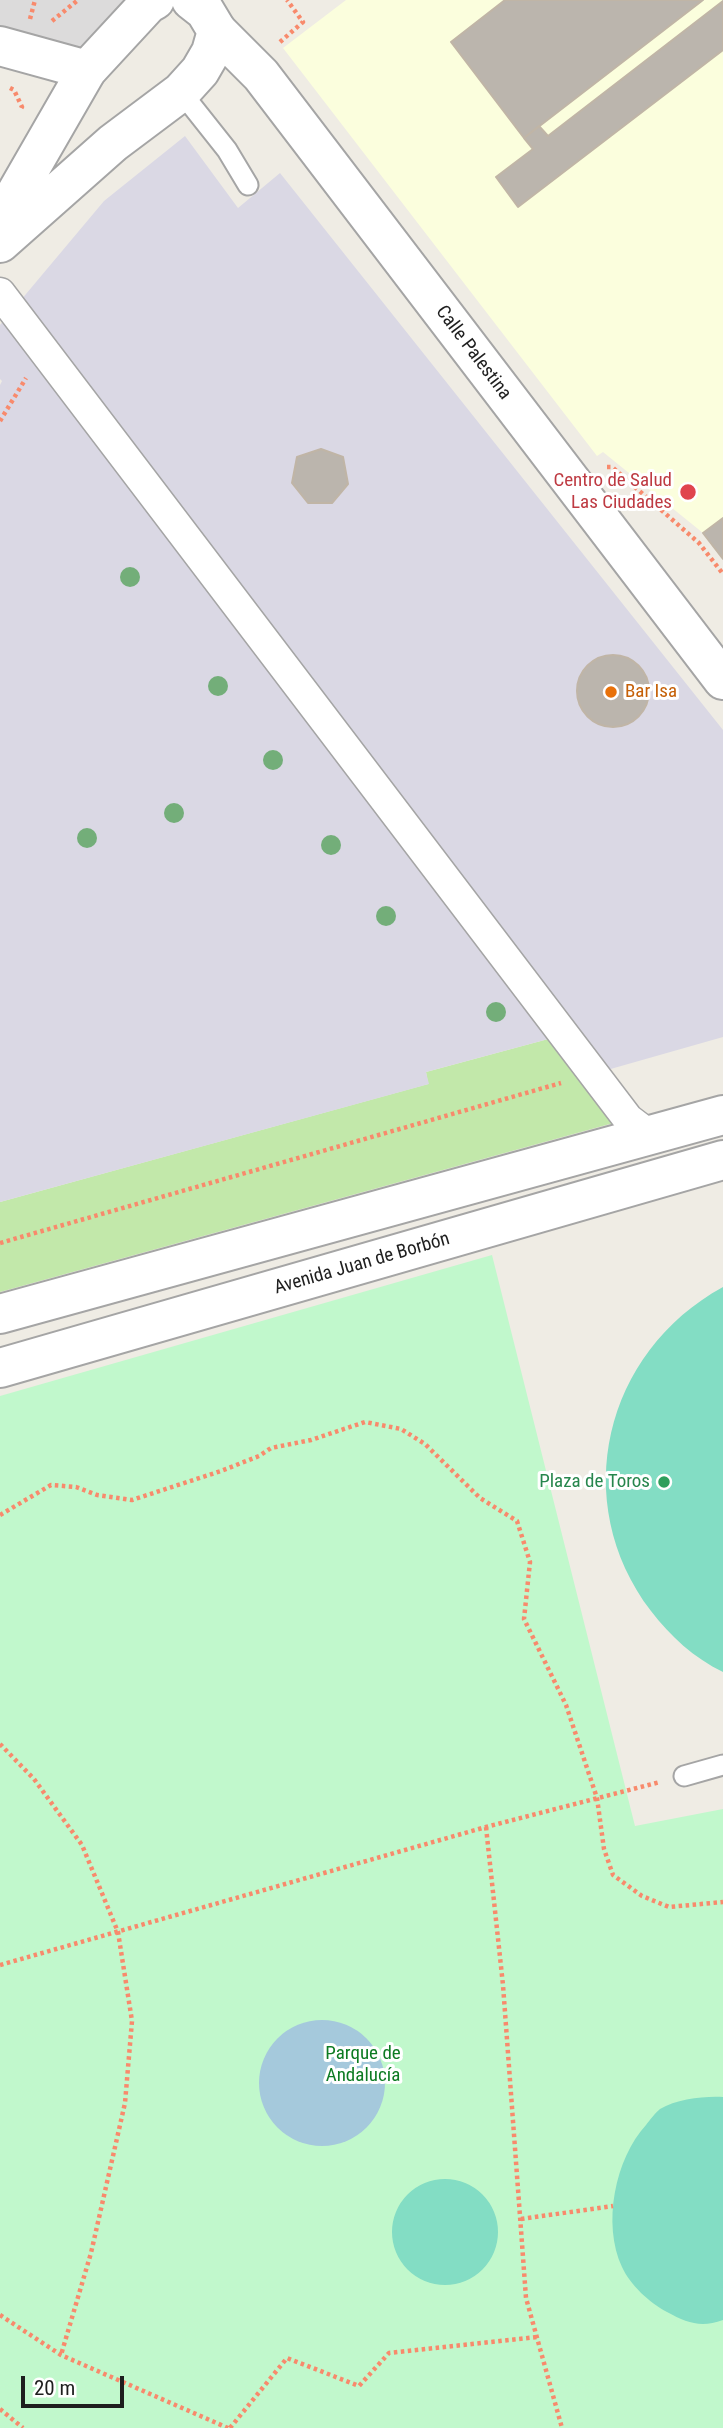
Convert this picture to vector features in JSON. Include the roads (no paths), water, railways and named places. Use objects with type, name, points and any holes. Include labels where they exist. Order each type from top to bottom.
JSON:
[{"type":"street","points":[[0,221],[78,83],[148,4],[155,0]]},
{"type":"street","name":"Calle Palestina","points":[[191,0],[205,11],[217,31],[261,75],[723,680]]},
{"type":"street","points":[[0,243],[113,143],[181,92],[200,71],[211,51],[217,31]]},
{"type":"street","points":[[14,36],[78,83]]},
{"type":"street","points":[[78,83],[76,118],[97,141],[113,143]]},
{"type":"street","points":[[0,293],[593,1074],[628,1119],[649,1135]]},
{"type":"street","points":[[0,1314],[723,1115]]},
{"type":"street","name":"Avenida Juan de Borbón","points":[[0,1368],[723,1160]]},
{"type":"lane","points":[[181,92],[227,150],[248,185]]},
{"type":"lane","points":[[684,1776],[723,1765]]},
{"type":"water","points":[[322,2020],[346,2025],[367,2038],[380,2059],[385,2083],[380,2107],[367,2128],[346,2141],[322,2146],[298,2141],[277,2128],[264,2107],[259,2083],[264,2059],[277,2038],[298,2025]]},
{"type":"place","name":"Centro de Salud Las Ciudades","points":[[688,492]]},
{"type":"place","name":"Bar Isa","points":[[611,692]]},
{"type":"place","name":"Plaza de Toros","points":[[664,1482]]},
{"type":"park label","name":"Parque de Andalucía","points":[[363,2065]]}]
